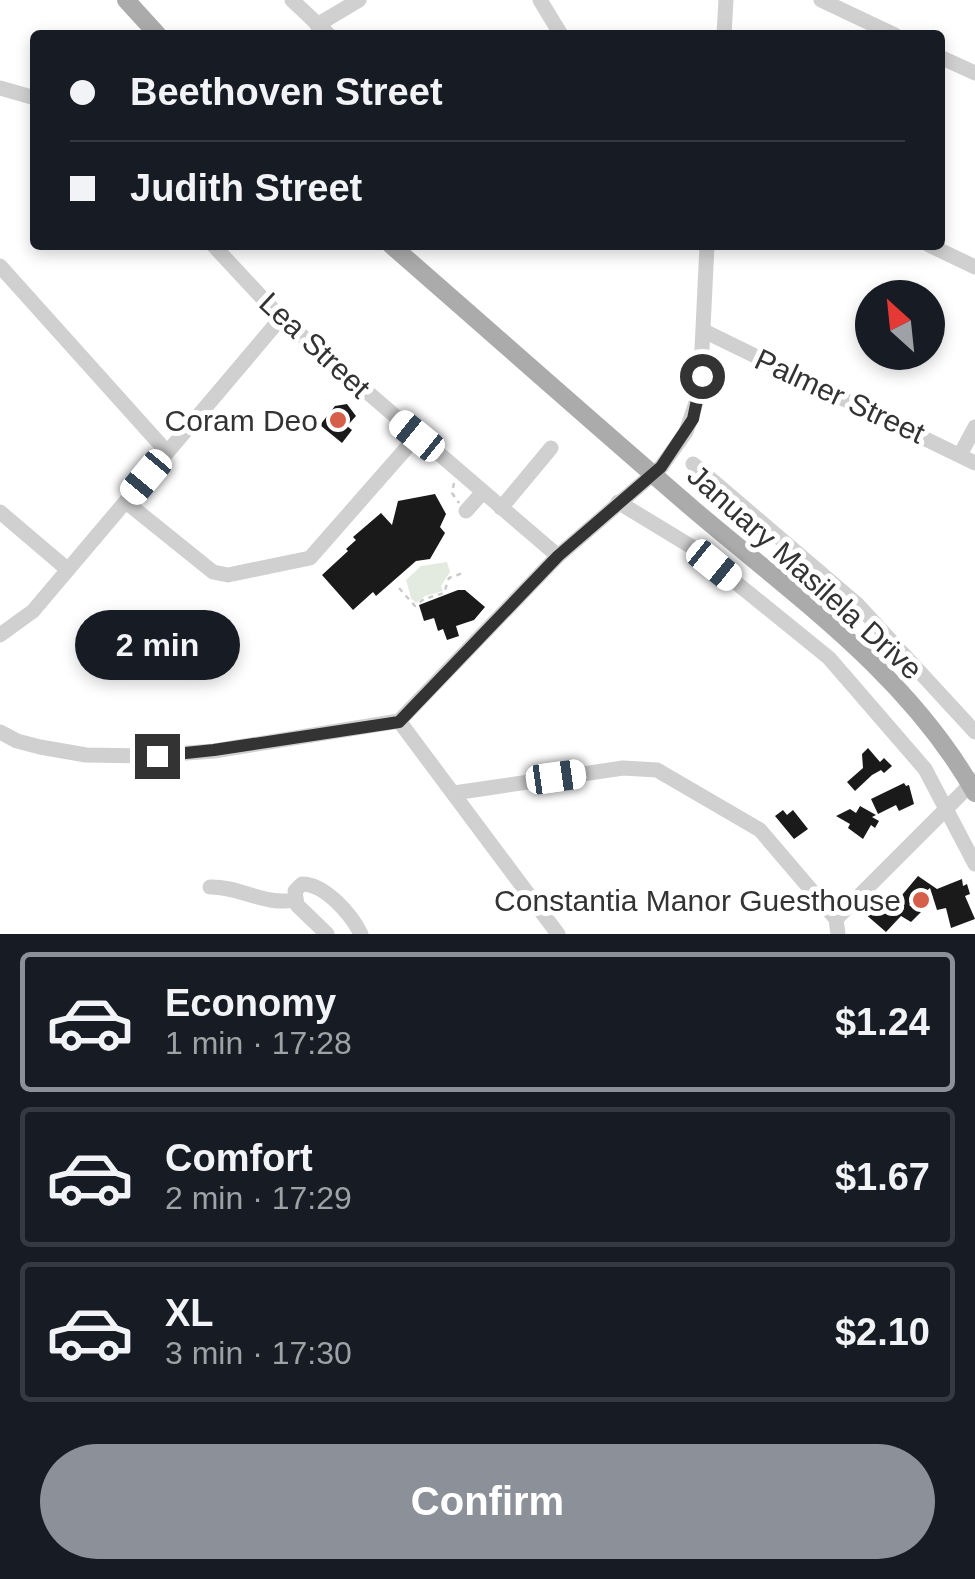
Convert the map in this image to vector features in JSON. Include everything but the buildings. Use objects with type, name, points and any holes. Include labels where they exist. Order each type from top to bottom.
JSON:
[{"type":"main road","points":[[126,0],[153,30]]},
{"type":"main road","name":"January Masilela Drive","points":[[397,250],[490,330],[559,382],[657,471],[895,673],[933,716],[974,784]]},
{"type":"street","points":[[292,0],[323,30],[358,0]]},
{"type":"street","points":[[540,0],[558,30]]},
{"type":"street","points":[[724,30],[726,0]]},
{"type":"street","points":[[821,0],[884,30]]},
{"type":"street","points":[[945,59],[975,73]]},
{"type":"street","points":[[0,88],[30,97]]},
{"type":"street","name":"Lea Street","points":[[219,250],[281,318],[558,556]]},
{"type":"street","points":[[0,732],[28,744],[86,755],[157,756],[399,722],[558,556],[657,471],[686,432],[696,411],[707,250]]},
{"type":"street","points":[[939,250],[975,267]]},
{"type":"street","points":[[0,266],[167,452]]},
{"type":"street","points":[[0,635],[24,620],[281,318]]},
{"type":"street","name":"Palmer Street","points":[[704,331],[968,458]]},
{"type":"street","points":[[968,458],[975,427]]},
{"type":"street","points":[[126,502],[212,572],[228,575],[300,562],[321,548],[417,436]]},
{"type":"street","points":[[501,508],[552,448]]},
{"type":"street","points":[[693,464],[858,605],[975,732]]},
{"type":"street","points":[[466,511],[482,492]]},
{"type":"street","points":[[618,502],[692,547],[818,648],[919,760],[975,864]]},
{"type":"street","points":[[0,512],[67,569]]},
{"type":"street","points":[[399,722],[558,934]]},
{"type":"street","points":[[454,794],[623,768],[657,770],[760,830],[837,927],[974,784]]},
{"type":"street","points":[[327,934],[294,900],[295,891],[302,884],[317,886],[361,934]]},
{"type":"street","points":[[210,886],[284,902],[294,900]]},
{"type":"path","points":[[462,474],[454,482],[452,493],[466,511]]},
{"type":"path","points":[[400,588],[416,606],[424,598],[444,593],[449,578],[463,573]]},
{"type":"shaded area","points":[[447,562],[450,572],[441,586],[443,591],[416,603],[406,580],[421,566]]},
{"type":"place","name":"Coram Deo","points":[[338,420]]},
{"type":"place","name":"Constantia Manor Guesthouse","points":[[921,900]]},
{"type":"route","points":[[157,756],[399,722],[558,556],[661,467],[693,419],[702,376]]}]
